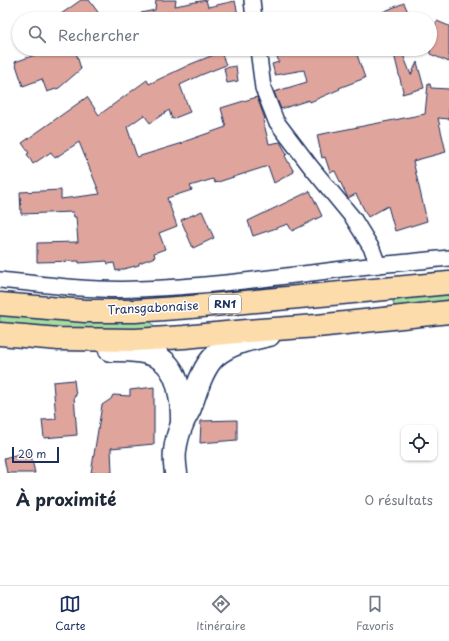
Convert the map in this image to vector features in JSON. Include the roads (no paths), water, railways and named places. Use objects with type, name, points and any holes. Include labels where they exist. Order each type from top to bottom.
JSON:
[{"type":"highway","name":"Transgabonaise","points":[[0,304],[85,311],[134,311],[191,307],[449,282]]},
{"type":"highway","points":[[0,334],[59,339],[142,340],[184,338],[449,312]]},
{"type":"street","points":[[252,0],[253,12]]},
{"type":"street","points":[[259,56],[263,88],[276,121],[311,167],[354,218],[372,249],[378,265]]},
{"type":"street","points":[[0,280],[91,289],[184,287],[449,258]]},
{"type":"street","points":[[182,422],[189,410],[208,365],[220,352],[245,341],[317,326]]},
{"type":"street","points":[[59,339],[87,348],[109,350],[130,349],[146,352],[157,356],[173,371],[181,397],[182,422],[175,453],[176,473]]}]
